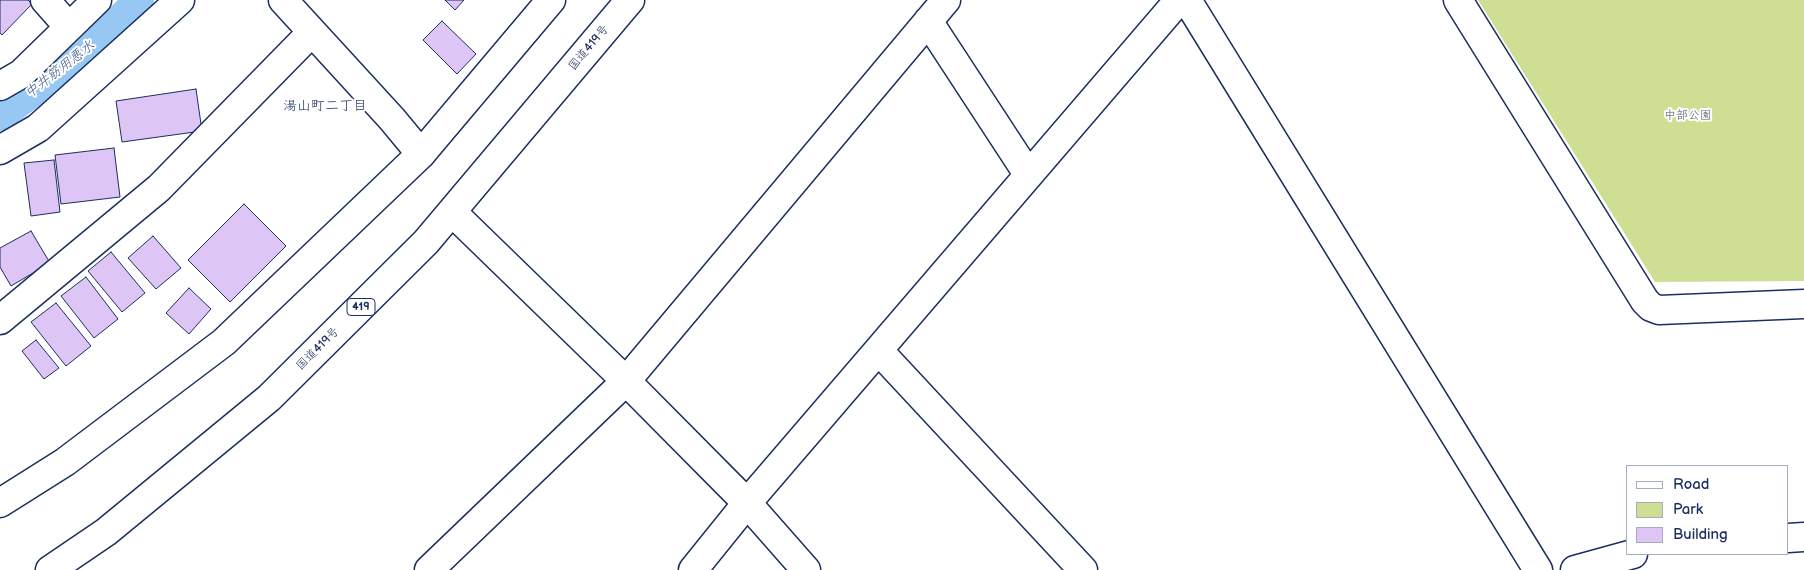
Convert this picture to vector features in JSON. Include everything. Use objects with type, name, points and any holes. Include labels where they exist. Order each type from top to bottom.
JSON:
[{"type":"main road","points":[[45,0],[68,26]]},
{"type":"main road","points":[[0,86],[21,74],[68,26],[97,0]]},
{"type":"main road","points":[[0,150],[38,128],[180,0]]},
{"type":"main road","points":[[283,0],[421,154]]},
{"type":"main road","points":[[0,503],[65,462],[224,342],[421,154],[551,0]]},
{"type":"main road","name":"国道419号","points":[[50,570],[106,532],[269,398],[426,242],[630,0]]},
{"type":"main road","points":[[429,570],[626,381],[946,0]]},
{"type":"main road","points":[[693,570],[1028,174],[1179,0]]},
{"type":"main road","points":[[1187,0],[1538,570]]},
{"type":"main road","points":[[1458,0],[1645,301],[1651,307],[1659,310],[1804,304]]},
{"type":"main road","points":[[928,21],[1028,174]]},
{"type":"main road","points":[[0,320],[159,188],[312,32]]},
{"type":"main road","points":[[452,212],[748,503],[806,570]]},
{"type":"main road","points":[[880,351],[1083,570]]},
{"type":"main road","points":[[1789,538],[1804,537]]},
{"type":"main road","points":[[1574,570],[1629,555]]},
{"type":"green space","name":"中部公園","points":[[1478,0],[1804,0],[1804,281],[1655,282]]},
{"type":"building","points":[[0,0],[28,0],[32,4],[2,35],[0,33]]},
{"type":"building","points":[[445,0],[464,0],[455,10]]},
{"type":"building","points":[[442,21],[476,54],[457,74],[423,40]]},
{"type":"building","points":[[196,89],[202,131],[122,142],[116,101]]},
{"type":"building","points":[[114,148],[120,197],[61,204],[55,155]]},
{"type":"building","points":[[54,160],[60,212],[31,216],[24,163]]},
{"type":"building","points":[[244,204],[286,246],[230,302],[188,260]]},
{"type":"building","points":[[31,231],[50,263],[11,286],[0,267],[0,248]]},
{"type":"building","points":[[153,236],[181,268],[156,289],[128,258]]},
{"type":"building","points":[[111,252],[145,293],[122,312],[88,271]]},
{"type":"building","points":[[86,277],[118,319],[94,338],[61,296]]},
{"type":"building","points":[[189,288],[211,309],[189,334],[166,313]]},
{"type":"building","points":[[56,303],[91,346],[66,366],[31,322]]},
{"type":"building","points":[[36,340],[59,368],[44,379],[22,351]]},
{"type":"waterway","name":"中井筋用悪水","points":[[0,116],[83,56],[139,0]]},
{"type":"district","name":"湯山町二丁目","points":[[325,106]]}]
